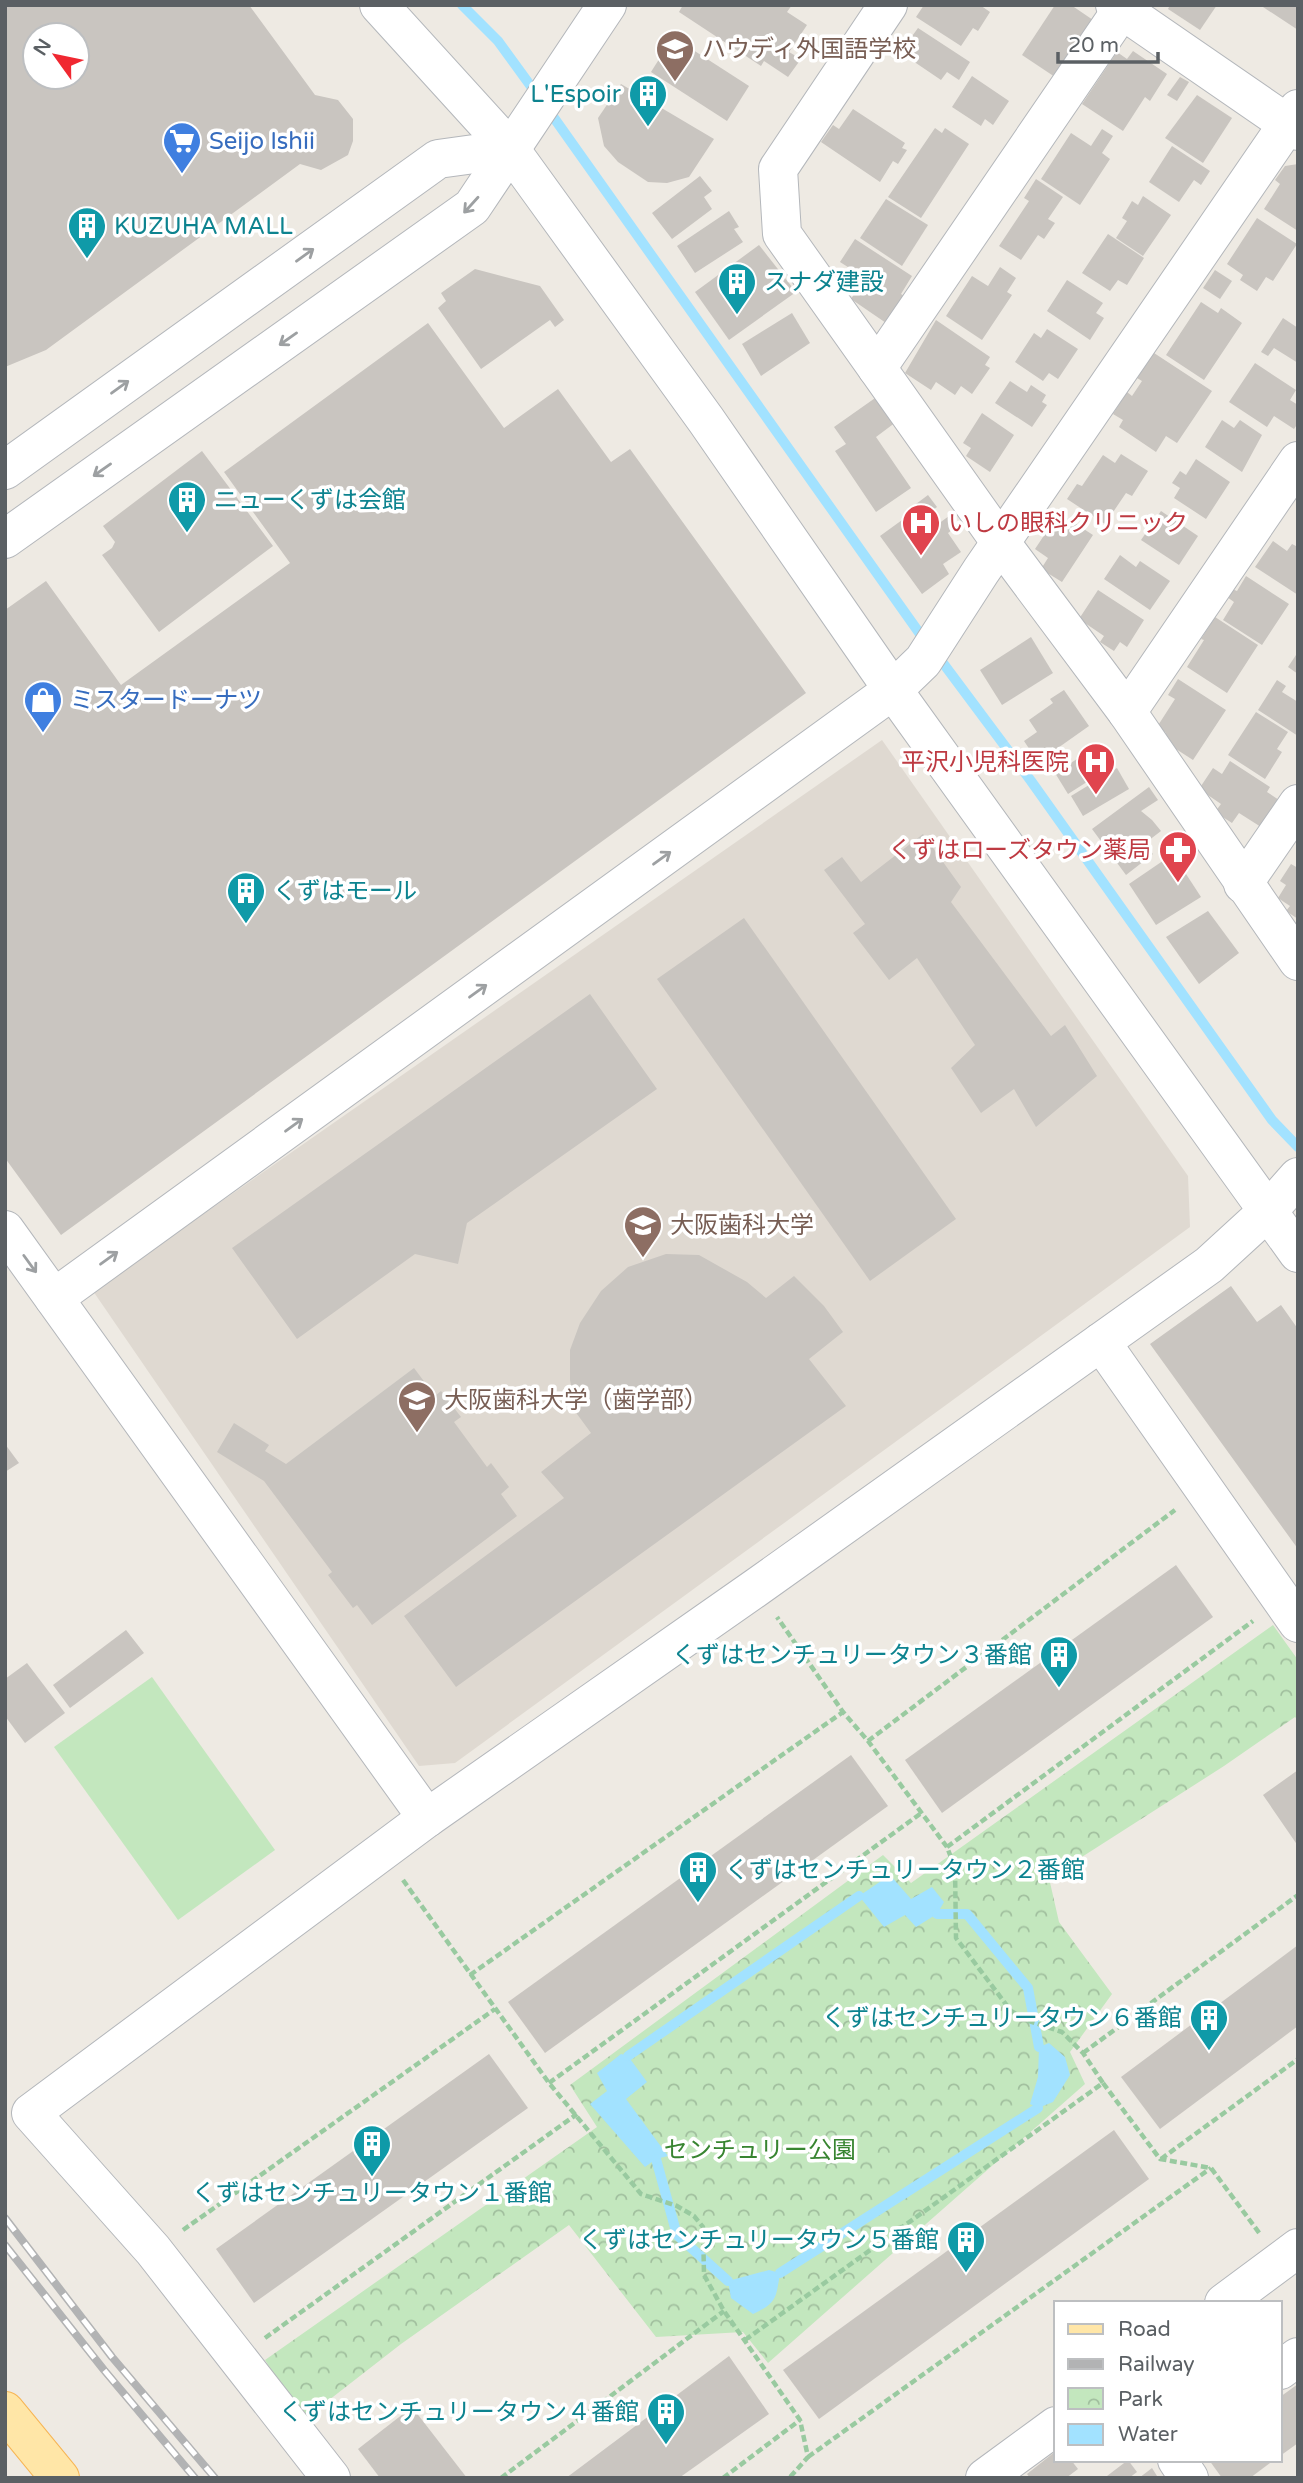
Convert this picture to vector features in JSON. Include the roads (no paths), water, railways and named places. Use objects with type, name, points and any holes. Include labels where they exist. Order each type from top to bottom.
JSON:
[{"type":"main road","points":[[5,2411],[60,2478]]},
{"type":"street","points":[[379,5],[510,149],[706,420],[893,690],[1298,1253]]},
{"type":"street","points":[[5,539],[472,207],[607,5]]},
{"type":"street","points":[[888,5],[778,169],[782,234],[1001,543],[1127,712],[1298,961]]},
{"type":"street","points":[[54,1298],[893,690],[923,661],[981,571],[1294,121],[1121,7],[877,368]]},
{"type":"street","points":[[5,470],[438,159],[510,149]]},
{"type":"street","points":[[1127,712],[1298,461]]},
{"type":"street","points":[[1243,884],[1298,804]]},
{"type":"street","points":[[331,2478],[153,2250],[31,2113],[427,1818],[1209,1265],[1268,1211],[1298,1177]]},
{"type":"street","points":[[5,1230],[427,1818]]},
{"type":"street","points":[[1101,1342],[1290,1611]]},
{"type":"street","points":[[1227,2301],[1289,2254]]},
{"type":"street","points":[[1282,2369],[1298,2357]]},
{"type":"street","points":[[985,2478],[1054,2427]]},
{"type":"street","points":[[1178,2462],[1189,2478]]},
{"type":"water","points":[[890,1875],[911,1899],[932,1887],[944,1902],[937,1914],[916,1927],[905,1915],[884,1927],[859,1896]]},
{"type":"water","points":[[1049,2043],[1065,2057],[1070,2075],[1053,2102],[1038,2108],[1030,2104],[1038,2077],[1039,2047]]},
{"type":"water","points":[[621,2054],[628,2056],[647,2082],[626,2099],[668,2156],[656,2159],[645,2167],[590,2104],[607,2091],[597,2073]]},
{"type":"water","points":[[769,2270],[780,2273],[776,2294],[767,2306],[753,2314],[731,2298],[728,2281]]},
{"type":"waterway","points":[[462,5],[498,41],[538,96]]},
{"type":"waterway","points":[[547,108],[925,641]]},
{"type":"waterway","points":[[937,655],[1031,781],[1272,1120],[1298,1147]]},
{"type":"waterway","points":[[628,2056],[859,1896]]},
{"type":"waterway","points":[[937,1914],[967,1914],[1028,1988],[1039,2047]]},
{"type":"waterway","points":[[780,2273],[1038,2108]]},
{"type":"waterway","points":[[656,2159],[677,2235],[728,2281]]},
{"type":"railway","points":[[5,2218],[112,2357],[215,2478]]},
{"type":"railway","points":[[5,2245],[104,2370],[195,2478]]},
{"type":"place","name":"ハウディ外国語学校","points":[[675,83]]},
{"type":"place","name":"L'Espoir","points":[[648,128]]},
{"type":"place","name":"Seijo Ishii","points":[[182,175]]},
{"type":"place","name":"KUZUHA MALL","points":[[87,260]]},
{"type":"place","name":"スナダ建設","points":[[737,316]]},
{"type":"place","name":"ニューくずは会館","points":[[187,534]]},
{"type":"place","name":"いしの眼科クリニック","points":[[921,557]]},
{"type":"place","name":"ミスタードーナツ","points":[[43,734]]},
{"type":"place","name":"平沢小児科医院","points":[[1096,796]]},
{"type":"place","name":"くずはローズタウン薬局","points":[[1178,884]]},
{"type":"place","name":"くずはモール","points":[[246,925]]},
{"type":"place","name":"大阪歯科大学","points":[[643,1259]]},
{"type":"place","name":"大阪歯科大学（歯学部）","points":[[417,1434]]},
{"type":"place","name":"くずはセンチュリータウン３番館","points":[[1059,1689]]},
{"type":"place","name":"くずはセンチュリータウン２番館","points":[[698,1904]]},
{"type":"place","name":"くずはセンチュリータウン６番館","points":[[1209,2052]]},
{"type":"place","name":"くずはセンチュリータウン１番館","points":[[372,2178]]},
{"type":"place","name":"くずはセンチュリータウン５番館","points":[[966,2274]]},
{"type":"place","name":"くずはセンチュリータウン４番館","points":[[666,2446]]},
{"type":"park label","name":"センチュリー公園","points":[[760,2150]]}]
